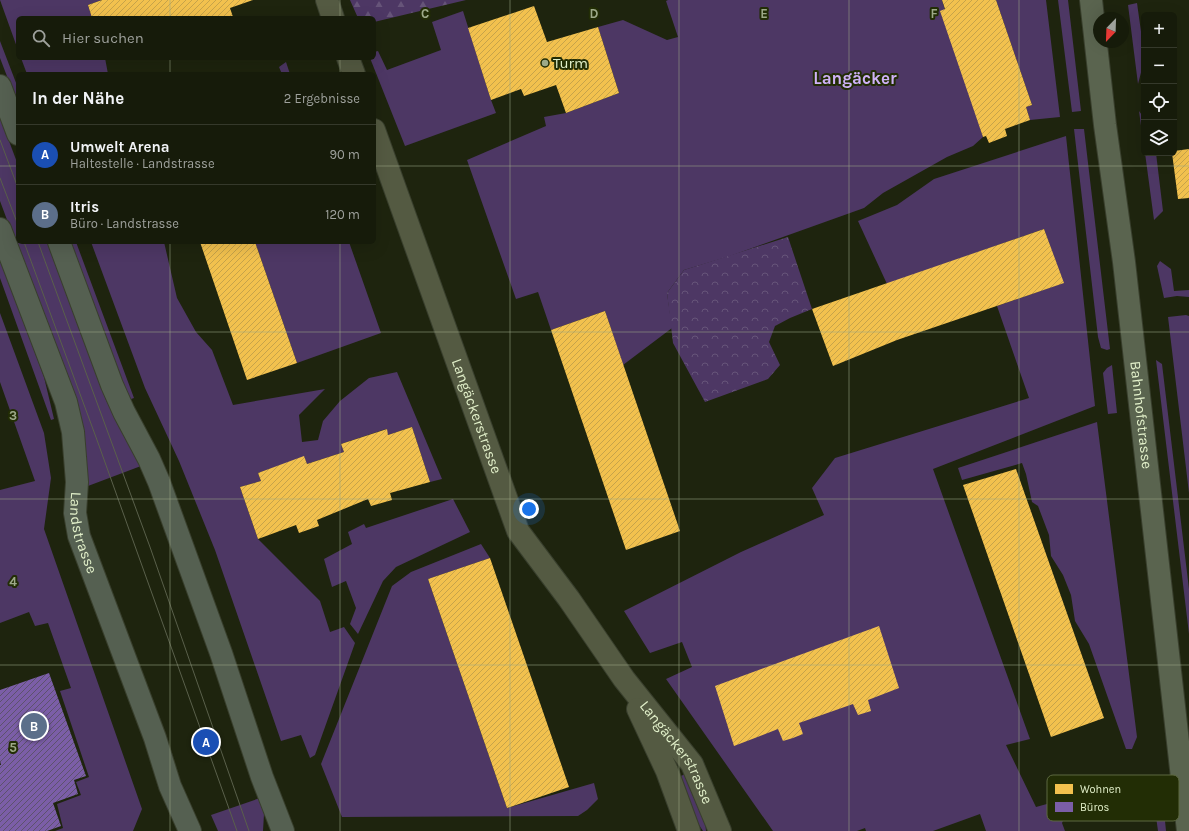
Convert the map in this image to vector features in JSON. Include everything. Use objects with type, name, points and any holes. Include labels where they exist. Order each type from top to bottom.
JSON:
[{"type":"main road","points":[[0,86],[16,129]]},
{"type":"main road","name":"Landstrasse","points":[[0,229],[66,402],[72,424],[77,482],[75,513],[79,536],[155,738],[173,793],[190,831]]},
{"type":"main road","points":[[60,244],[112,385],[124,412],[149,458],[159,482],[221,653],[262,777],[283,831]]},
{"type":"street","points":[[327,0],[332,16]]},
{"type":"street","name":"Bahnhofstrasse","points":[[1091,0],[1105,125],[1124,262],[1188,831]]},
{"type":"street","points":[[349,60],[353,72]]},
{"type":"street","name":"Langäckerstrasse","points":[[376,136],[518,531],[569,599],[624,679],[692,764],[720,831]]},
{"type":"street","name":"Langäckerstrasse","points":[[624,679],[667,772],[690,831]]},
{"type":"green space","points":[[0,0],[102,0],[88,5],[91,16],[16,16],[16,44]]},
{"type":"green space","points":[[350,0],[466,0],[376,22],[376,16],[357,16]]},
{"type":"green space","points":[[942,0],[983,137],[973,146],[947,157],[883,193],[864,208],[730,256],[684,270],[667,293],[672,328],[623,365],[605,311],[551,330],[538,292],[516,299],[467,160],[546,126],[544,117],[566,113],[619,93],[598,27],[623,20],[667,40],[678,37],[666,1]]},
{"type":"green space","points":[[996,0],[1046,0],[1060,117],[1030,120],[1026,107],[1032,105]]},
{"type":"green space","points":[[1058,0],[1068,0],[1081,111],[1072,112]]},
{"type":"green space","points":[[1137,3],[1141,32],[1141,72],[1138,84],[1129,12],[1128,5]]},
{"type":"green space","points":[[463,11],[496,113],[405,146],[371,60],[376,60],[376,52],[378,51],[387,70],[441,50],[432,22]]},
{"type":"green space","points":[[0,41],[16,83],[16,100],[0,58]]},
{"type":"green space","points":[[22,60],[105,60],[108,72],[26,72]]},
{"type":"green space","points":[[286,62],[289,72],[281,72],[279,67]]},
{"type":"green space","points":[[1139,111],[1141,114],[1141,126]]},
{"type":"green space","points":[[0,117],[16,160],[16,244],[0,201]]},
{"type":"green space","points":[[1074,129],[1084,129],[1110,349],[1107,350],[1101,348],[1098,337]]},
{"type":"green space","points":[[1066,136],[1095,406],[933,469],[1030,739],[1006,745],[1036,807],[1047,804],[1047,821],[1063,821],[1062,823],[1065,831],[986,831],[980,814],[933,831],[866,831],[865,828],[857,831],[773,831],[666,679],[692,667],[682,642],[650,653],[624,611],[741,552],[824,515],[812,488],[835,458],[1029,398],[997,306],[1063,283],[1044,229],[887,284],[858,221],[897,205],[934,179]]},
{"type":"green space","points":[[1145,156],[1156,156],[1163,211],[1154,220]]},
{"type":"green space","points":[[788,237],[812,309],[775,326],[769,342],[780,365],[768,379],[705,402],[673,343],[667,293],[684,270]]},
{"type":"green space","points":[[16,244],[48,244],[106,400],[141,466],[88,486],[82,443],[38,303]]},
{"type":"green space","points":[[70,244],[77,244],[134,398],[131,399],[123,384]]},
{"type":"green space","points":[[92,244],[164,244],[177,298],[196,332],[212,350],[233,405],[325,389],[299,415],[302,442],[318,440],[323,421],[340,401],[369,378],[397,372],[442,479],[430,482],[412,427],[388,435],[386,429],[341,444],[344,452],[307,464],[304,457],[258,473],[261,481],[240,487],[258,539],[320,601],[330,632],[344,627],[355,643],[315,755],[310,758],[301,735],[281,741],[215,550],[179,461],[145,388]]},
{"type":"green space","points":[[256,244],[350,244],[381,333],[297,363]]},
{"type":"green space","points":[[0,259],[44,377],[54,419],[51,420],[0,278]]},
{"type":"green space","points":[[1160,261],[1171,269],[1174,291],[1189,290],[1189,297],[1177,296],[1164,298],[1157,266]]},
{"type":"green space","points":[[0,313],[44,433],[51,478],[44,529],[142,809],[133,831],[55,831],[63,828],[57,804],[81,795],[76,782],[89,777],[60,691],[71,688],[48,623],[35,626],[29,612],[0,623],[0,490],[35,481],[0,382]]},
{"type":"green space","points":[[1189,316],[1189,493],[1168,317]]},
{"type":"green space","points":[[1156,360],[1162,364],[1189,589],[1189,634]]},
{"type":"green space","points":[[1112,365],[1117,413],[1108,414],[1103,373]]},
{"type":"green space","points":[[1097,422],[1137,737],[1132,749],[1126,749],[1089,644],[1075,621],[1071,595],[1063,575],[1051,556],[1049,535],[1038,506],[1032,502],[1022,463],[962,480],[958,468]]},
{"type":"green space","points":[[453,499],[470,532],[396,567],[383,581],[358,634],[350,624],[356,608],[346,581],[332,587],[324,559],[352,544],[348,532],[364,524],[366,528]]},
{"type":"green space","points":[[481,544],[490,558],[428,579],[507,808],[594,783],[598,799],[587,810],[578,816],[342,817],[321,764],[392,586],[411,572]]},
{"type":"green space","points":[[685,774],[705,819],[706,831],[703,831],[697,822],[679,777]]},
{"type":"green space","points":[[260,798],[264,814],[263,831],[218,831],[211,815]]},
{"type":"green space","points":[[1157,821],[1165,821],[1166,831],[1158,831]]},
{"type":"building: Wohnen","points":[[102,0],[253,0],[230,8],[233,16],[91,16],[88,5]]},
{"type":"building: Wohnen","points":[[942,0],[996,0],[1032,105],[1026,107],[1030,120],[1005,129],[1007,136],[989,143],[986,136],[983,137],[940,11],[945,9]]},
{"type":"building: Wohnen","name":"Turm","points":[[534,6],[547,42],[598,27],[619,93],[566,113],[556,85],[524,96],[521,89],[491,100],[468,28]]},
{"type":"building: Wohnen","points":[[1189,149],[1189,198],[1178,199],[1172,156],[1177,156],[1177,151]]},
{"type":"building: Wohnen","points":[[1044,229],[1064,283],[897,340],[833,366],[812,309]]},
{"type":"building: Wohnen","points":[[201,244],[256,244],[297,363],[247,380]]},
{"type":"building: Wohnen","points":[[605,311],[680,531],[626,550],[551,330]]},
{"type":"building: Wohnen","points":[[412,427],[430,482],[390,493],[392,500],[371,506],[368,499],[317,520],[319,526],[299,533],[296,525],[258,539],[240,487],[261,481],[258,473],[304,456],[307,464],[344,452],[341,444],[387,429],[388,435]]},
{"type":"building: Wohnen","points":[[1016,469],[1104,718],[1051,737],[963,485]]},
{"type":"building: Wohnen","points":[[490,558],[569,787],[507,808],[428,579]]},
{"type":"building: Wohnen","points":[[879,626],[899,688],[868,700],[871,711],[858,715],[853,704],[799,723],[803,734],[793,738],[783,741],[778,729],[734,746],[715,686]]},
{"type":"building: Büros","points":[[49,673],[86,776],[74,780],[78,794],[53,803],[61,826],[47,831],[0,831],[0,690]]},
{"type":"tram line","points":[[0,140],[16,183]]},
{"type":"tram line","points":[[0,178],[16,220]]},
{"type":"tram line","points":[[25,244],[97,440],[237,831]]},
{"type":"tram line","points":[[39,244],[150,547],[249,831]]},
{"type":"place","name":"Turm","points":[[545,63]]},
{"type":"place","name":"Itris","points":[[34,726]]},
{"type":"place","name":"Umwelt Arena","points":[[206,742]]},
{"type":"district","name":"Langäcker","points":[[855,78]]}]
